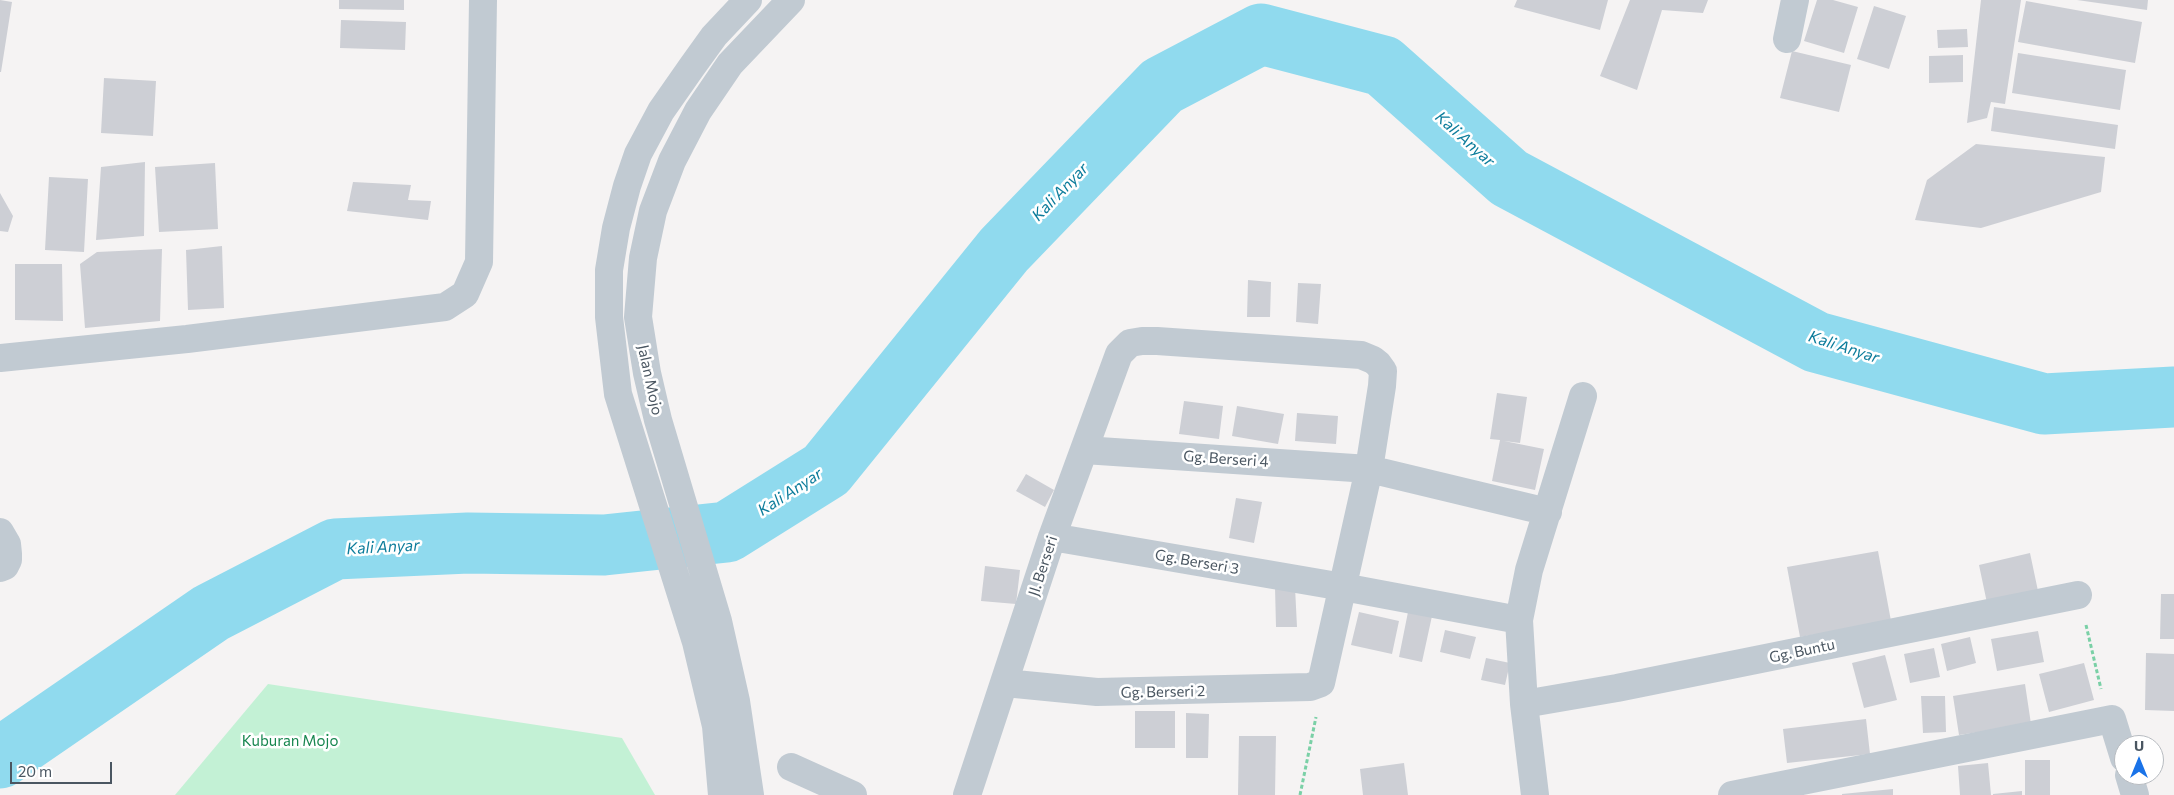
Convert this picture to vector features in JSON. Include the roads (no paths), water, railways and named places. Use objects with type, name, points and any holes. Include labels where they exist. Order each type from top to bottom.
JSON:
[{"type":"street","points":[[0,358],[187,339],[445,307],[466,294],[478,262],[483,0]]},
{"type":"street","points":[[722,795],[716,726],[696,642],[618,394],[609,317],[609,270],[616,228],[638,154],[661,111],[714,36],[748,0]]},
{"type":"street","name":"Jalan Mojo","points":[[750,795],[736,702],[718,621],[658,420],[647,374],[638,317],[643,258],[654,211],[672,161],[698,111],[730,64],[792,0]]},
{"type":"street","points":[[1787,39],[1795,0]]},
{"type":"street","name":"Jl. Berseri","points":[[967,795],[1052,537],[1119,354],[1130,343],[1142,340],[1361,355],[1373,360],[1383,371],[1369,469]]},
{"type":"street","points":[[1535,795],[1524,704],[1519,620],[1527,576],[1583,396]]},
{"type":"street","name":"Gg. Berseri 4","points":[[1084,450],[1369,469],[1548,512]]},
{"type":"street","points":[[1343,587],[1369,469]]},
{"type":"street","points":[[0,532],[7,544],[8,554],[8,560],[0,568]]},
{"type":"street","name":"Gg. Berseri 3","points":[[1052,537],[1343,587],[1519,620]]},
{"type":"street","name":"Gg. Berseri 2","points":[[1005,683],[1098,692],[1310,687],[1322,681],[1343,587]]},
{"type":"street","name":"Gg. Buntu","points":[[1524,704],[1617,688],[2078,595]]},
{"type":"street","points":[[1732,795],[2112,719],[2117,735]]},
{"type":"street","points":[[790,767],[853,795]]},
{"type":"waterway","name":"Kali Anyar","points":[[0,758],[211,613],[335,549],[468,543],[604,545],[727,532],[826,470],[1004,250],[1162,86],[1261,34],[1383,66],[1509,178],[1816,342],[2044,404],[2174,397]]},
{"type":"park label","name":"Kuburan Mojo","points":[[290,741]]}]
